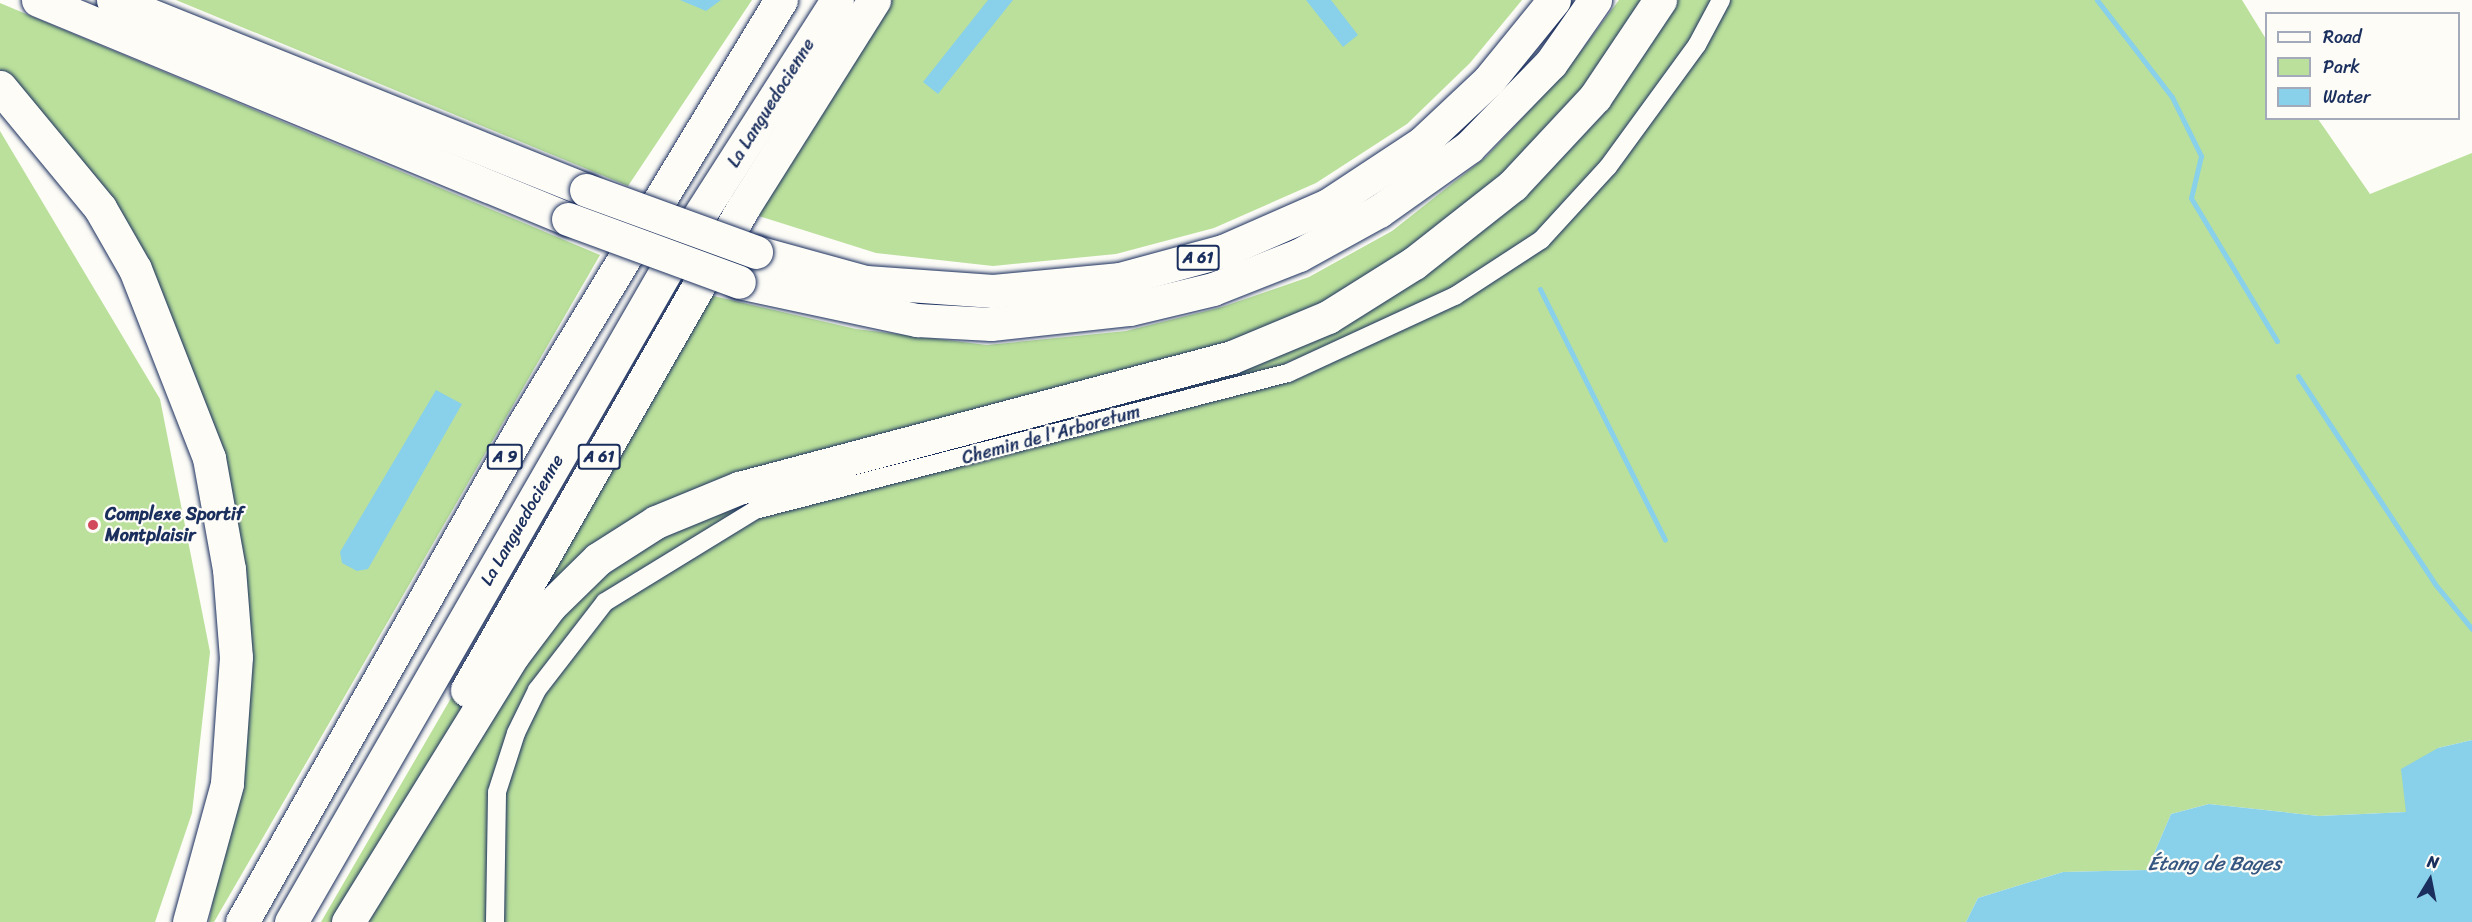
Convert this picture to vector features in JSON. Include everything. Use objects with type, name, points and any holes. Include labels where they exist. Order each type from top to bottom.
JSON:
[{"type":"highway","name":"A 61","points":[[38,0],[568,219],[739,282],[917,320],[991,324],[1130,309],[1213,289],[1299,255],[1379,211],[1469,147],[1551,63],[1595,0]]},
{"type":"highway","name":"A 61","points":[[113,0],[586,190],[756,252],[866,282],[993,291],[1120,279],[1223,251],[1328,205],[1422,143],[1489,80],[1554,0]]},
{"type":"highway","name":"A 9","points":[[242,922],[524,424],[781,0]]},
{"type":"highway","name":"La Languedocienne","points":[[291,922],[683,241],[837,0]]},
{"type":"highway","name":"A 61","points":[[338,922],[743,208],[874,0]]},
{"type":"highway","points":[[348,922],[513,655],[550,606],[598,559],[656,522],[739,488],[1232,357],[1328,317],[1414,263],[1513,185],[1595,97],[1660,0]]},
{"type":"highway","points":[[0,87],[100,208],[135,269],[209,458],[229,569],[236,657],[227,784],[189,922]]},
{"type":"street","name":"Chemin de l'Arboretum","points":[[495,922],[498,792],[516,734],[537,690],[604,602],[755,510],[1288,373],[1455,296],[1541,240],[1608,167],[1697,45],[1720,0]]},
{"type":"green space","points":[[176,0],[752,0],[628,186]]},
{"type":"green space","points":[[882,0],[1522,0],[1470,63],[1407,124],[1316,183],[1214,228],[1116,254],[993,266],[876,253],[743,211]]},
{"type":"green space","points":[[1619,0],[2242,0],[2265,37],[2265,120],[2319,120],[2370,194],[2472,153],[2472,740],[2438,748],[2406,812],[2319,816],[2209,804],[2171,814],[2147,870],[2063,872],[1978,898],[1966,922],[321,922],[688,290],[856,329],[987,345],[1126,331],[1222,307],[1309,277],[1392,231],[1486,157],[1565,72]]},
{"type":"green space","points":[[0,3],[600,255],[214,922],[209,922],[238,785],[220,455],[44,118],[0,70]]},
{"type":"green space","name":"Complexe Sportif Montplaisir","points":[[0,131],[160,399],[210,652],[192,813],[155,922],[0,922]]},
{"type":"water","points":[[680,0],[721,0],[706,11]]},
{"type":"water","points":[[988,0],[1013,0],[938,94],[923,82]]},
{"type":"water","points":[[1306,0],[1331,0],[1358,35],[1343,47]]},
{"type":"water","points":[[436,390],[462,404],[368,569],[357,571],[342,563],[340,552]]},
{"type":"water","name":"Étang de Bages","points":[[2472,740],[2472,922],[1966,922],[1978,898],[2063,872],[2147,870],[2171,814],[2209,804],[2319,816],[2406,812],[2401,769],[2438,748]]},
{"type":"waterway","points":[[2097,0],[2172,97],[2201,156],[2191,198],[2277,341]]},
{"type":"waterway","points":[[1540,289],[1665,540]]},
{"type":"waterway","points":[[2298,376],[2435,584],[2472,629]]},
{"type":"place","name":"Complexe Sportif Montplaisir","points":[[93,525]]}]
